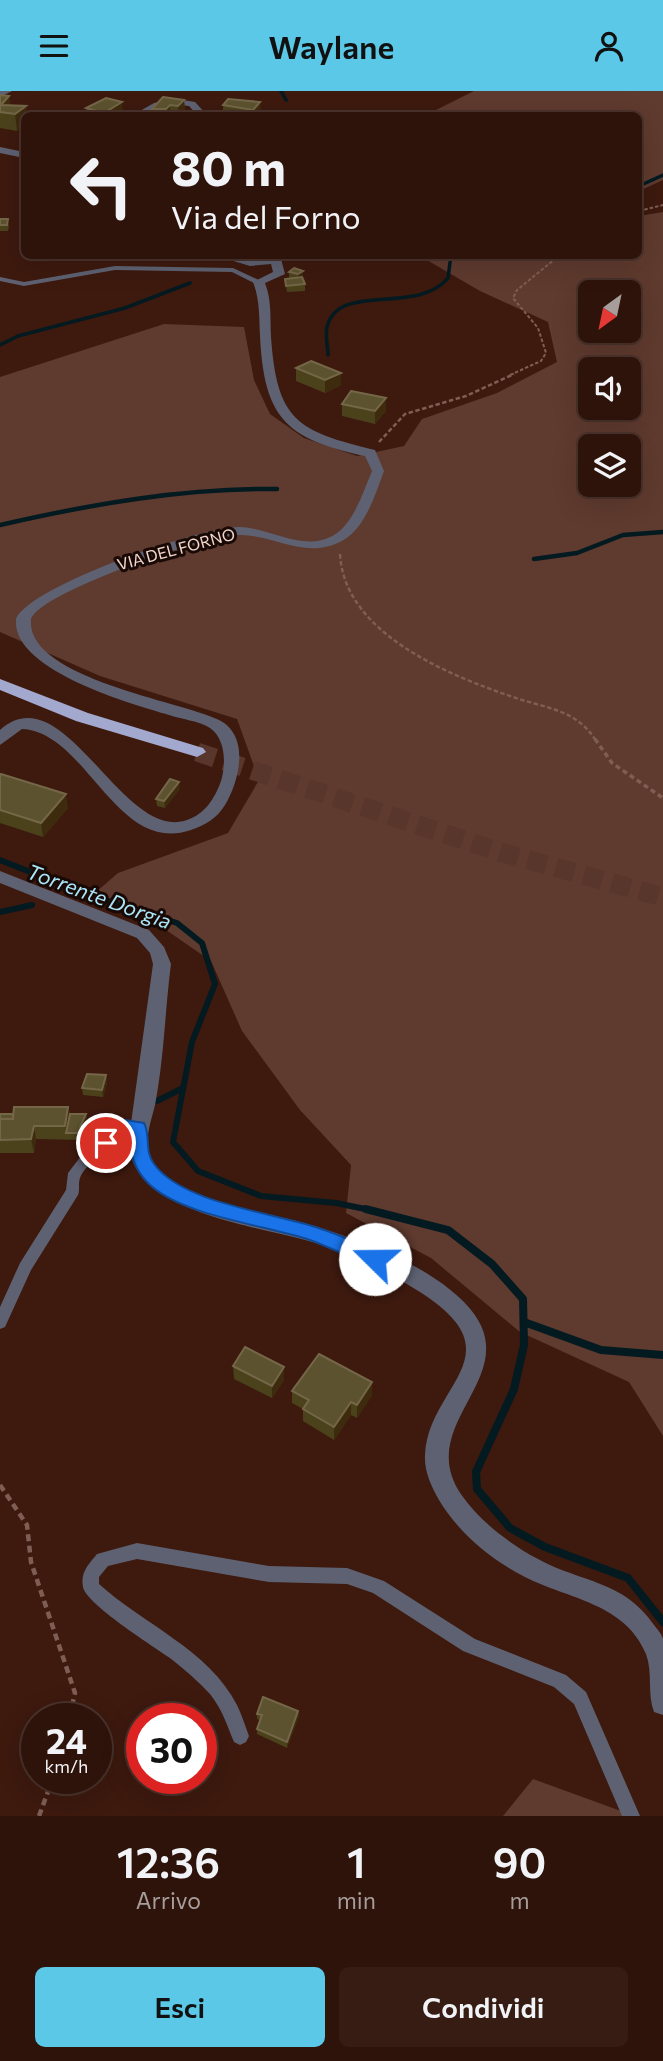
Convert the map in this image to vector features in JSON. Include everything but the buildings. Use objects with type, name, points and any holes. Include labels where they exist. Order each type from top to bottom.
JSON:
[{"type":"highway","points":[[0,684],[82,717],[197,752]]},
{"type":"street","points":[[0,94],[8,91]]},
{"type":"street","points":[[138,112],[136,105],[141,100]]},
{"type":"street","points":[[143,112],[158,103],[180,102],[192,104],[199,112]]},
{"type":"street","points":[[0,150],[21,154]]},
{"type":"street","points":[[232,259],[250,263],[269,259]]},
{"type":"street","points":[[274,259],[278,274],[259,282],[268,308],[265,326],[274,396],[282,412],[328,443],[370,453],[378,471],[365,505],[340,538]]},
{"type":"street","name":"VIA DEL FORNO","points":[[0,740],[18,724],[37,726],[59,737],[130,810],[146,820],[178,828],[206,819],[218,808],[230,780],[230,743],[226,732],[215,724],[103,689],[61,668],[27,644],[22,633],[27,610],[66,586],[105,569],[227,533],[253,533],[306,547],[340,538]]},
{"type":"street","points":[[0,877],[143,934],[158,951],[162,964],[145,1106],[138,1128],[138,1151],[144,1166],[156,1180],[198,1202],[313,1233],[384,1262],[416,1279],[453,1305],[473,1330],[476,1350],[470,1372],[435,1453],[440,1478],[465,1517],[502,1550],[533,1569],[607,1595],[643,1626],[658,1654],[663,1703]]},
{"type":"lane","points":[[0,279],[24,284],[115,268],[233,270],[259,282]]},
{"type":"lane","points":[[0,1323],[25,1267],[73,1191],[73,1177],[86,1160],[117,1132],[125,1127],[138,1128]]},
{"type":"lane","points":[[240,1736],[225,1698],[188,1664],[103,1600],[91,1587],[91,1573],[103,1559],[137,1551],[269,1574],[347,1576],[378,1587],[470,1645],[559,1681],[580,1698],[631,1816]]},
{"type":"path","points":[[642,210],[663,205]]},
{"type":"path","points":[[370,453],[405,414],[466,396],[541,361],[545,353],[538,328],[513,298],[517,291],[555,259]]},
{"type":"path","points":[[340,538],[340,564],[359,606],[374,625],[402,644],[453,671],[507,695],[535,705],[558,709],[579,720],[591,730],[606,757],[663,798]]},
{"type":"path","points":[[0,1485],[27,1525],[31,1562],[75,1693],[73,1703]]},
{"type":"path","points":[[40,1816],[47,1794]]},
{"type":"shaded area","points":[[474,91],[663,91],[663,180],[642,190],[642,112],[432,112]]},
{"type":"shaded area","points":[[663,212],[663,1436],[629,1382],[520,1332],[431,1258],[346,1213],[351,1165],[300,1110],[242,1031],[211,961],[153,921],[96,892],[118,873],[228,833],[259,780],[237,719],[100,676],[0,632],[0,377],[164,324],[244,327],[254,380],[270,414],[304,438],[357,456],[404,446],[422,419],[497,393],[557,362],[548,322],[480,291],[425,259],[642,259],[642,216]]},
{"type":"shaded area","points":[[533,1779],[621,1811],[623,1816],[503,1816]]},
{"type":"waterway","points":[[281,91],[286,100]]},
{"type":"waterway","points":[[642,185],[663,175]]},
{"type":"waterway","points":[[328,355],[326,330],[334,313],[346,305],[362,301],[418,295],[434,289],[448,278],[450,259]]},
{"type":"waterway","points":[[0,345],[18,336],[125,308],[190,283]]},
{"type":"waterway","points":[[0,525],[69,510],[172,494],[277,489]]},
{"type":"waterway","points":[[534,559],[577,553],[623,535],[663,532]]},
{"type":"waterway","name":"Torrente Dorgia","points":[[0,860],[83,893],[177,923],[202,943],[215,984],[192,1042],[173,1142],[198,1171],[261,1196],[336,1203],[369,1210]]},
{"type":"waterway","points":[[0,912],[32,905]]},
{"type":"waterway","points":[[157,1101],[183,1088]]},
{"type":"waterway","name":"Torrente Dorgia","points":[[369,1210],[375,1211]]},
{"type":"waterway","name":"Torrente Dorgia","points":[[369,1210],[448,1230],[492,1264],[523,1299],[524,1345],[514,1389],[476,1472],[477,1489],[510,1528],[545,1547],[628,1578],[663,1622]]},
{"type":"waterway","points":[[524,1322],[601,1350],[663,1355]]},
{"type":"tunnel","points":[[197,752],[500,852],[663,897]]},
{"type":"route","points":[[106,1143],[125,1127],[138,1128],[138,1151],[144,1166],[156,1180],[171,1189],[198,1202],[313,1233],[375,1259]]}]
